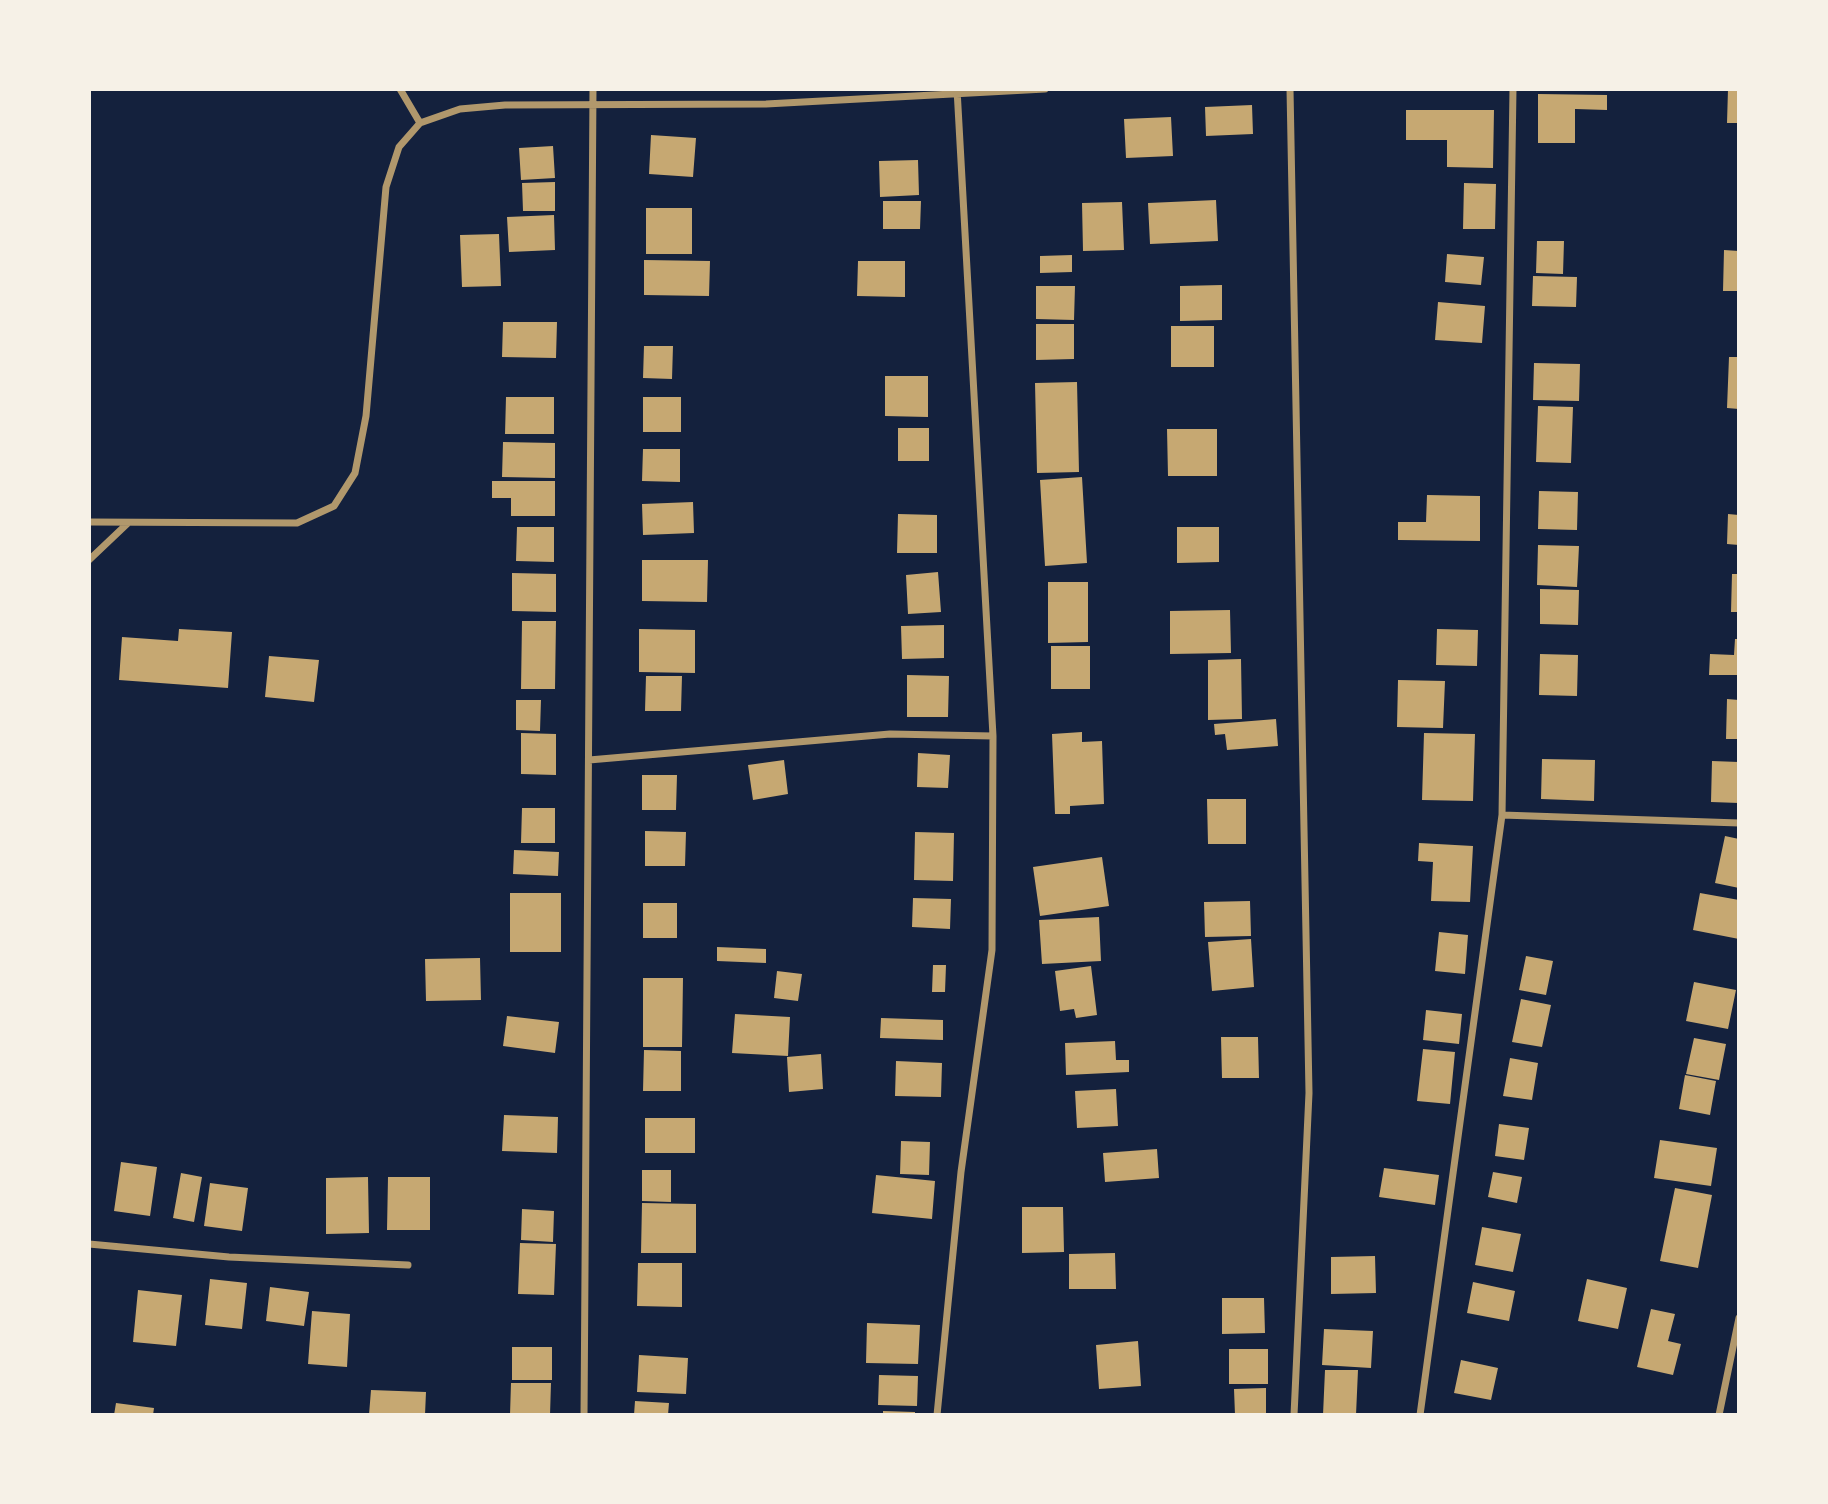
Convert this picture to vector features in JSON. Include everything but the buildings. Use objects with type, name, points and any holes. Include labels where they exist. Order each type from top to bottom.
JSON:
[{"type":"street","points":[[401,89],[420,123]]},
{"type":"street","points":[[584,1415],[593,89]]},
{"type":"street","points":[[89,522],[297,523],[334,506],[355,473],[366,416],[386,187],[399,147],[420,123],[460,109],[593,103],[766,104],[957,91],[1045,89]]},
{"type":"street","points":[[1290,89],[1309,1093],[1294,1415]]},
{"type":"street","points":[[1420,1415],[1502,815],[1513,89]]},
{"type":"street","points":[[937,1415],[961,1172],[992,950],[993,736],[957,91]]},
{"type":"street","points":[[89,560],[128,523]]},
{"type":"street","points":[[589,760],[890,734],[993,736]]},
{"type":"street","points":[[1502,815],[1739,823]]},
{"type":"street","points":[[89,1244],[229,1257],[408,1265]]},
{"type":"street","points":[[1719,1415],[1739,1318]]}]
